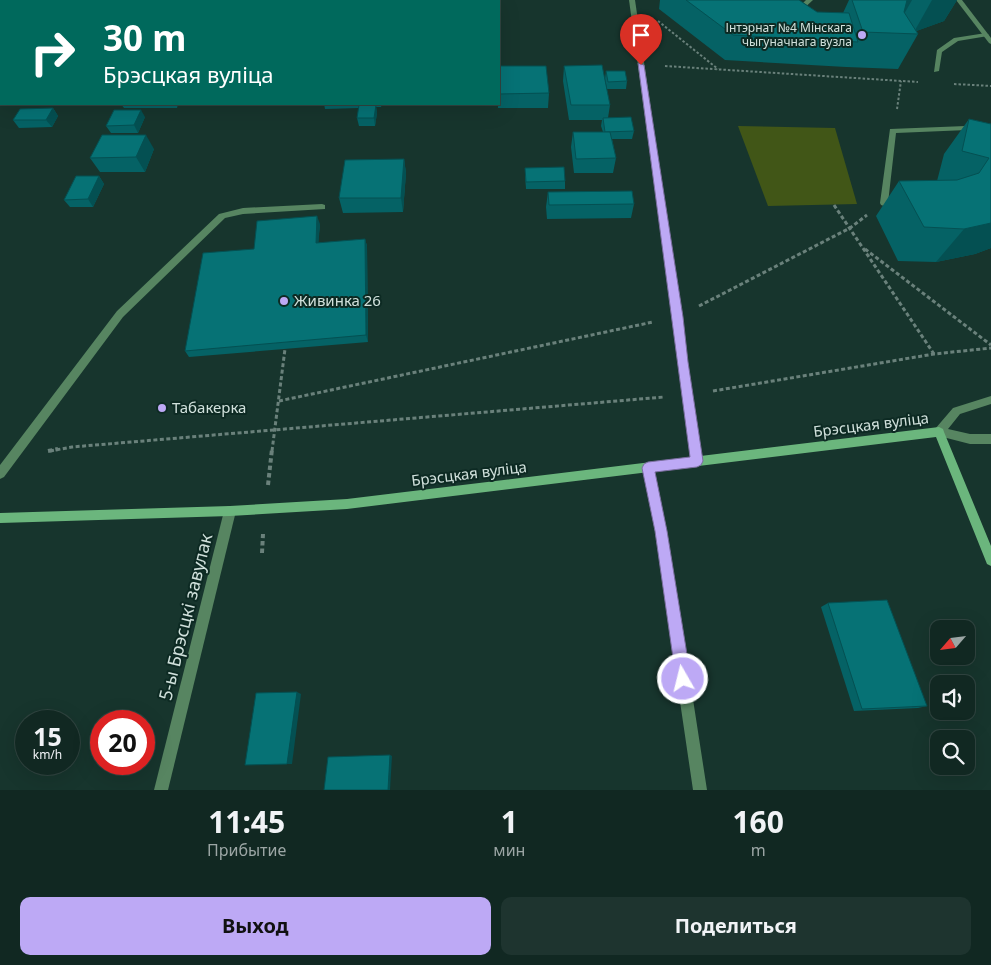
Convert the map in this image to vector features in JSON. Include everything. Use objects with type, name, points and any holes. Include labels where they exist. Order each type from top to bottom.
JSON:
[{"type":"street","points":[[632,0],[697,461]]},
{"type":"street","points":[[800,9],[810,0]]},
{"type":"street","points":[[959,0],[991,42]]},
{"type":"street","points":[[936,71],[939,51],[950,43],[956,39],[986,35]]},
{"type":"street","points":[[884,203],[893,132],[991,127]]},
{"type":"street","points":[[0,474],[14,458],[120,314],[222,216],[243,211],[322,207]]},
{"type":"street","name":"Брэсцкая вуліца","points":[[938,432],[957,411],[991,400]]},
{"type":"street","points":[[938,432],[991,560]]},
{"type":"street","name":"Брэсцкая вуліца","points":[[0,518],[230,511],[347,504],[938,432],[970,439],[991,439]]},
{"type":"street","points":[[648,468],[661,531],[700,790]]},
{"type":"street","name":"5-ы Брэсцкі завулак","points":[[161,790],[230,511]]},
{"type":"path","points":[[654,18],[718,70]]},
{"type":"path","points":[[641,65],[926,82]]},
{"type":"path","points":[[953,84],[991,86]]},
{"type":"path","points":[[834,204],[934,354]]},
{"type":"path","points":[[279,401],[678,317],[850,228]]},
{"type":"path","points":[[862,247],[991,345]]},
{"type":"path","points":[[275,429],[284,349]]},
{"type":"path","points":[[14,458],[72,447],[408,418]]},
{"type":"green space","points":[[738,126],[835,128],[857,204],[768,206]]},
{"type":"building","points":[[686,0],[799,0],[817,12],[849,13],[858,42],[733,35]]},
{"type":"building","points":[[852,0],[907,0],[904,12],[918,34],[863,32]]},
{"type":"building","points":[[602,65],[610,105],[571,105],[564,66]]},
{"type":"building","points":[[500,66],[546,66],[549,93],[500,94]]},
{"type":"building","points":[[606,71],[625,71],[627,81],[608,82]]},
{"type":"building","points":[[359,105],[376,105],[374,118],[357,118]]},
{"type":"building","points":[[53,108],[46,120],[13,120],[20,109]]},
{"type":"building","points":[[114,110],[141,110],[134,125],[106,126]]},
{"type":"building","points":[[631,117],[634,131],[605,132],[603,118]]},
{"type":"building","points":[[969,119],[991,124],[991,223],[964,229],[924,227],[899,181],[957,180],[979,173],[989,158],[962,151]]},
{"type":"building","points":[[573,132],[610,132],[616,158],[576,159]]},
{"type":"building","points":[[102,135],[146,135],[136,157],[90,158]]},
{"type":"building","points":[[404,159],[401,198],[339,198],[345,160]]},
{"type":"building","points":[[564,167],[565,181],[526,182],[525,168]]},
{"type":"building","points":[[76,176],[99,176],[88,199],[64,200]]},
{"type":"building","points":[[632,191],[634,204],[549,205],[548,192]]},
{"type":"building","name":"Живинка 26","points":[[317,216],[316,243],[365,239],[366,335],[185,351],[203,253],[254,249],[257,221]]},
{"type":"building","points":[[887,600],[927,706],[862,709],[828,603]]},
{"type":"building","points":[[297,692],[287,764],[245,765],[256,693]]},
{"type":"building","points":[[390,755],[388,790],[324,790],[328,757]]},
{"type":"place","name":"Інтэрнат №4 Мінскага чыгуначнага вузла","points":[[862,35]]},
{"type":"place","name":"Живинка 26","points":[[284,301]]},
{"type":"place","name":"Табакерка","points":[[162,408]]},
{"type":"route","points":[[641,65],[697,461],[648,468],[661,531],[683,679]]}]
